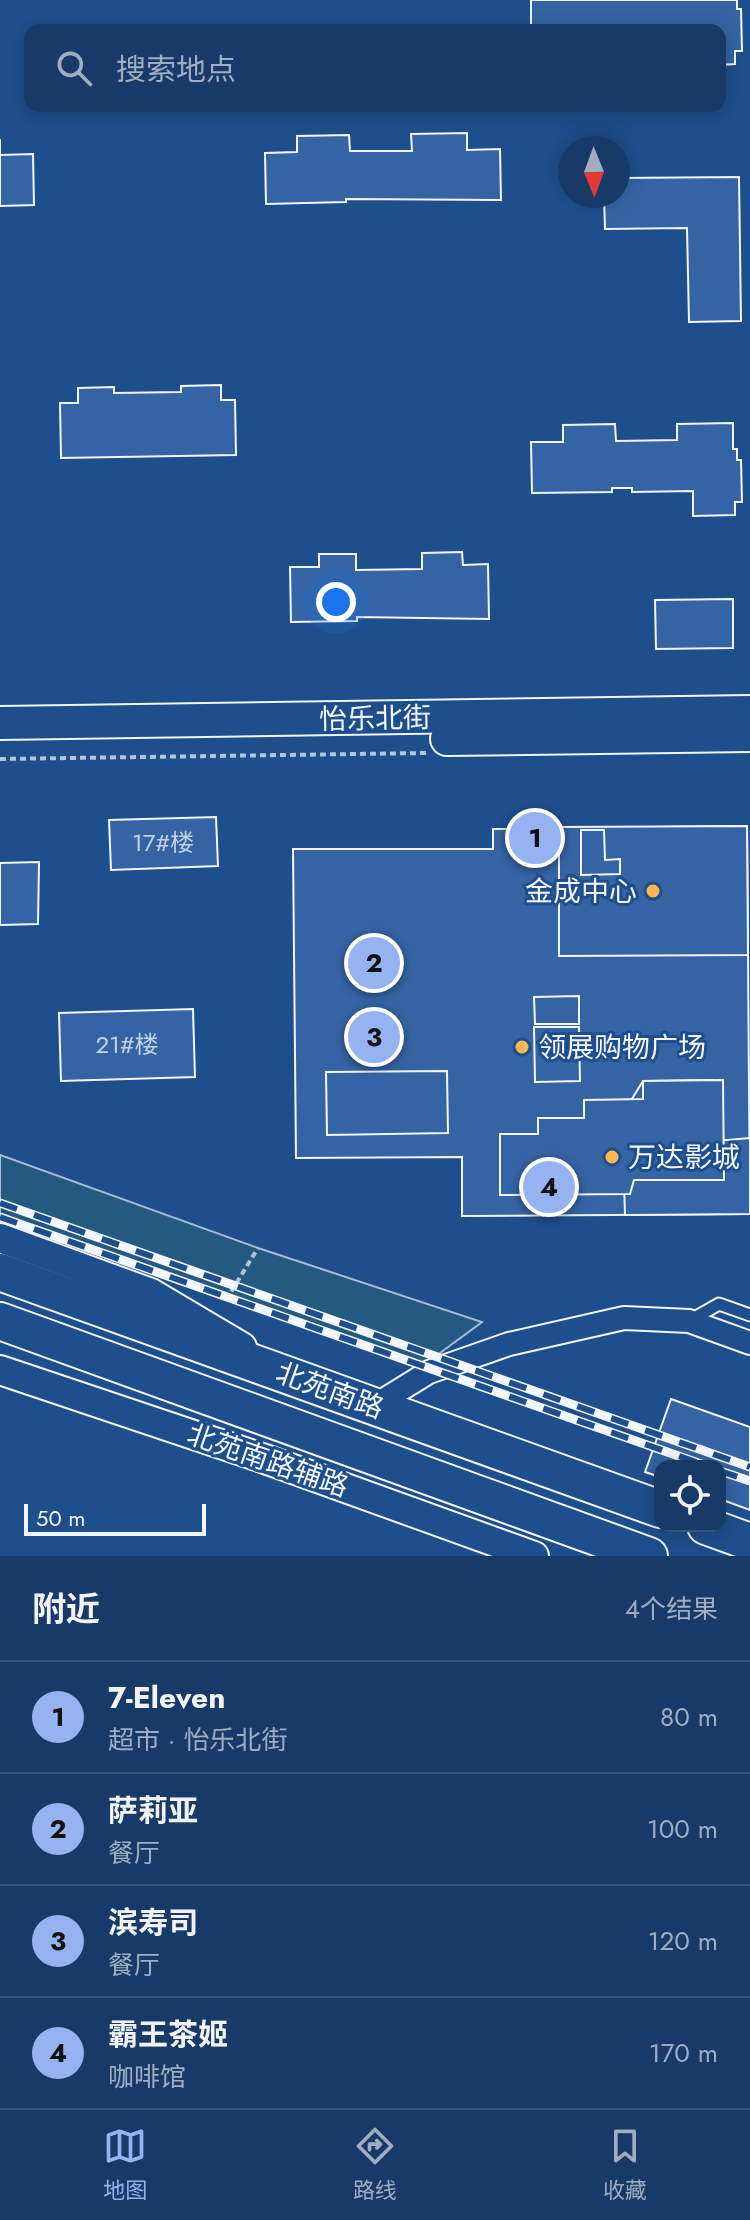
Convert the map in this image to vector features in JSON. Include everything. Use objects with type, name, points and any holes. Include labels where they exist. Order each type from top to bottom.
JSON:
[{"type":"highway","name":"北苑南路","points":[[0,1272],[654,1507]]},
{"type":"highway","name":"北苑南路","points":[[0,1321],[649,1556]]},
{"type":"highway","points":[[0,1345],[68,1346]]},
{"type":"highway","points":[[722,1532],[750,1542]]},
{"type":"main road","name":"怡乐北街","points":[[0,723],[750,712]]},
{"type":"main road","name":"怡乐北街","points":[[0,744],[750,735]]},
{"type":"street","points":[[0,1238],[151,1293],[287,1374]]},
{"type":"street","points":[[374,1406],[429,1372],[509,1344],[624,1318],[689,1321],[750,1343]]},
{"type":"street","name":"北苑南路辅路","points":[[0,1370],[265,1459],[534,1556]]},
{"type":"lane","points":[[689,1321],[719,1304],[750,1315]]},
{"type":"path","points":[[0,759],[431,752]]},
{"type":"path","points":[[226,1300],[258,1248]]},
{"type":"shaded area","points":[[0,1155],[258,1248],[482,1322],[421,1367],[0,1219]]},
{"type":"building","points":[[531,0],[737,0],[737,9],[741,9],[742,51],[735,51],[735,64],[726,65],[726,24],[531,24]]},
{"type":"building","points":[[467,133],[467,150],[500,149],[501,200],[346,199],[346,202],[266,204],[265,153],[297,152],[297,136],[349,135],[350,151],[412,151],[411,134]]},
{"type":"building","points":[[33,154],[34,205],[0,206],[0,155]]},
{"type":"building","points":[[739,177],[741,321],[689,322],[687,228],[605,229],[604,208],[630,208],[630,178]]},
{"type":"building","points":[[221,385],[221,400],[235,400],[236,455],[61,458],[60,403],[78,403],[78,388],[114,387],[114,393],[181,392],[181,386]]},
{"type":"building","points":[[733,423],[733,449],[737,449],[737,460],[741,460],[742,502],[735,502],[735,515],[693,516],[693,491],[632,492],[632,488],[612,488],[612,492],[532,493],[531,442],[563,442],[563,425],[615,424],[616,441],[677,440],[677,424]]},
{"type":"building","points":[[462,552],[463,565],[488,564],[489,619],[357,617],[357,621],[291,622],[290,567],[319,567],[319,554],[356,554],[356,570],[422,569],[422,553]]},
{"type":"building","points":[[733,599],[733,648],[656,649],[655,600]]},
{"type":"building","points":[[216,817],[218,866],[111,870],[109,820]]},
{"type":"building","name":"领展购物广场","points":[[747,826],[750,1214],[462,1216],[462,1157],[296,1158],[293,849],[493,849],[493,829]]},
{"type":"building","name":"金成中心","points":[[747,826],[748,955],[559,956],[559,827]]},
{"type":"building","points":[[581,830],[604,830],[605,860],[620,859],[620,874],[581,875]]},
{"type":"building","points":[[39,862],[38,924],[0,925],[0,863]]},
{"type":"building","points":[[579,996],[579,1024],[535,1024],[534,997]]},
{"type":"building","points":[[193,1009],[195,1077],[61,1081],[59,1013]]},
{"type":"building","points":[[534,1027],[579,1027],[580,1081],[535,1082]]},
{"type":"building","points":[[447,1071],[448,1133],[327,1135],[326,1072]]},
{"type":"building","points":[[713,1080],[716,1141],[750,1138],[750,1214],[625,1215],[622,1115],[643,1081]]},
{"type":"building","name":"万达影城","points":[[723,1080],[724,1180],[634,1180],[630,1194],[500,1195],[500,1134],[538,1134],[538,1118],[584,1118],[584,1100],[643,1099],[643,1081]]},
{"type":"building","points":[[671,1399],[750,1427],[750,1510],[726,1501],[726,1460],[654,1460],[654,1475],[645,1472]]},
{"type":"railway","points":[[0,1203],[750,1467]]},
{"type":"railway","points":[[0,1217],[690,1460]]},
{"type":"railway","points":[[726,1473],[750,1481]]},
{"type":"place","name":"7-Eleven","points":[[535,838]]},
{"type":"place","name":"金成中心","points":[[653,891]]},
{"type":"place","name":"萨莉亚","points":[[374,963]]},
{"type":"place","name":"滨寿司","points":[[374,1037]]},
{"type":"place","name":"领展购物广场","points":[[522,1047]]},
{"type":"place","name":"万达影城","points":[[612,1157]]},
{"type":"place","name":"霸王茶姬","points":[[549,1187]]}]
